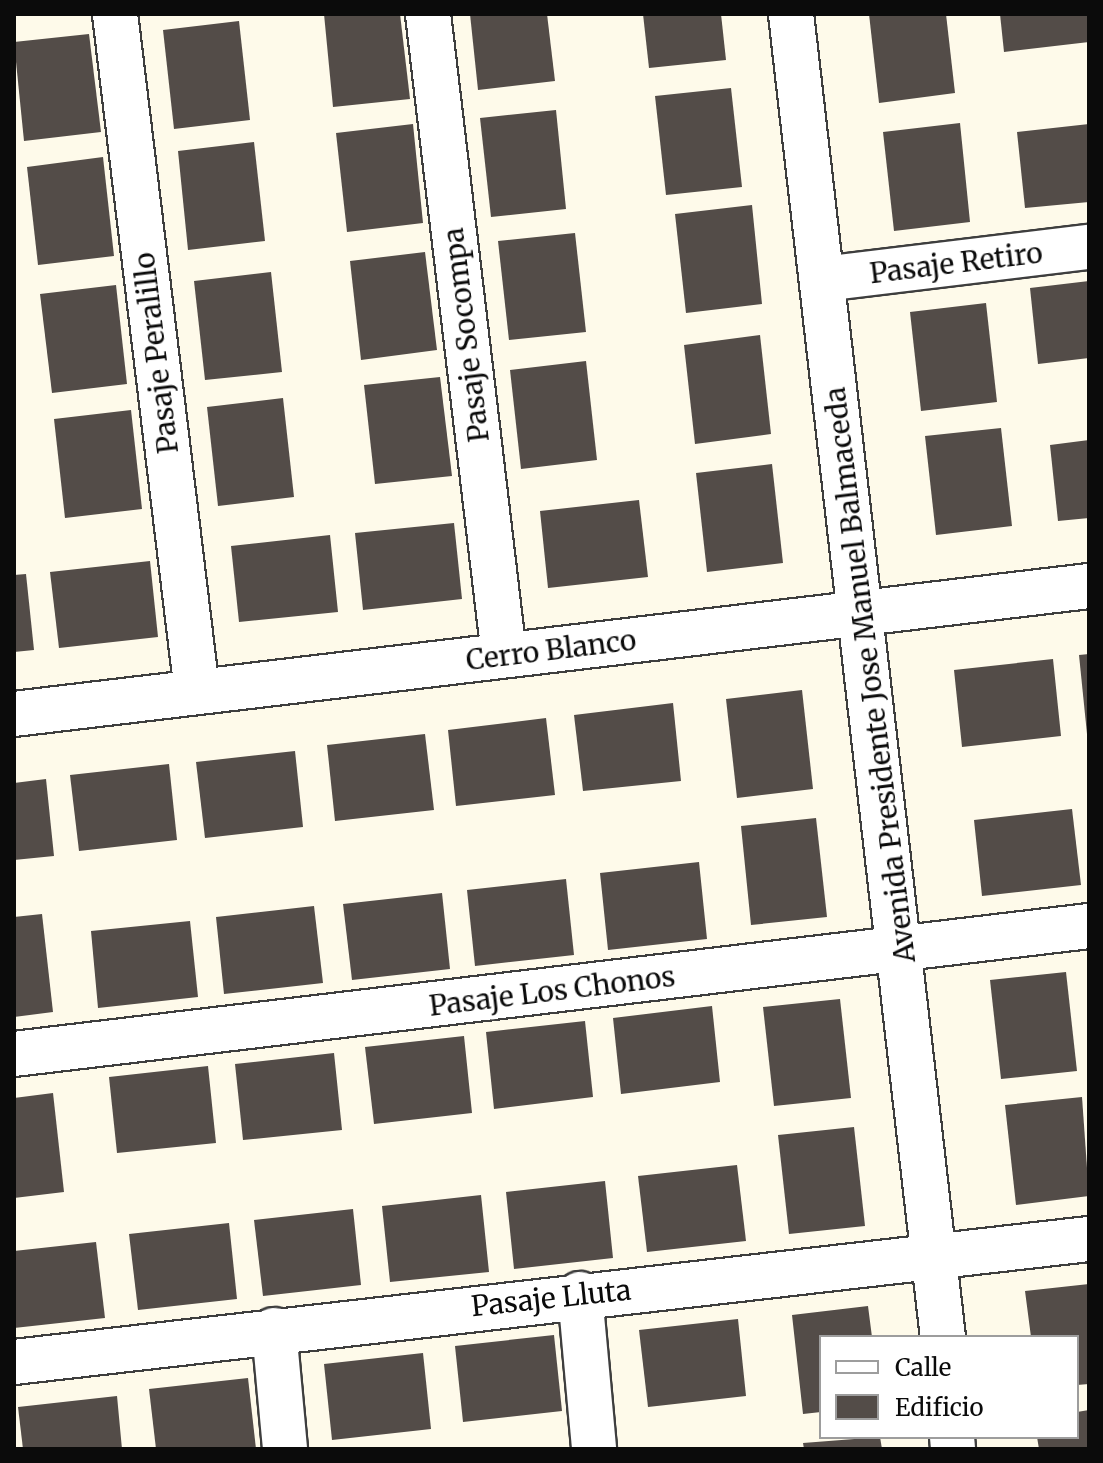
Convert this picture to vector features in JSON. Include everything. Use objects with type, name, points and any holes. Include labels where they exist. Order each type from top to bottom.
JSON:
[{"type":"street","name":"Pasaje Peralillo","points":[[115,14],[197,692]]},
{"type":"street","name":"Pasaje Socompa","points":[[428,14],[504,655]]},
{"type":"street","name":"Avenida Presidente Jose Manuel Balmaceda","points":[[791,14],[864,612],[943,1335]]},
{"type":"street","name":"Pasaje Retiro","points":[[823,279],[1089,247]]},
{"type":"street","name":"Cerro Blanco","points":[[14,714],[1089,586]]},
{"type":"street","name":"Pasaje Los Chonos","points":[[14,1054],[1089,926]]},
{"type":"street","name":"Pasaje Lluta","points":[[14,1362],[580,1294],[1089,1239]]},
{"type":"street","points":[[580,1294],[594,1449]]},
{"type":"street","points":[[274,1330],[285,1449]]},
{"type":"building","points":[[324,14],[400,14],[410,99],[333,107]]},
{"type":"building","points":[[470,14],[547,14],[555,81],[478,90]]},
{"type":"building","points":[[643,14],[721,14],[726,60],[649,68]]},
{"type":"building","points":[[869,14],[946,14],[955,93],[879,103]]},
{"type":"building","points":[[1000,14],[1089,14],[1089,42],[1004,52]]},
{"type":"building","points":[[239,21],[250,120],[174,129],[163,30]]},
{"type":"building","points":[[89,34],[101,132],[24,141],[14,42]]},
{"type":"building","points":[[731,88],[742,187],[666,195],[655,96]]},
{"type":"building","points":[[556,110],[566,209],[491,217],[480,118]]},
{"type":"building","points":[[960,123],[970,222],[894,231],[883,132]]},
{"type":"building","points":[[413,124],[423,223],[347,232],[336,133]]},
{"type":"building","points":[[1089,124],[1089,202],[1025,208],[1017,132]]},
{"type":"building","points":[[254,142],[265,241],[188,250],[178,151]]},
{"type":"building","points":[[103,157],[114,256],[38,265],[27,167]]},
{"type":"building","points":[[752,205],[762,304],[686,313],[675,214]]},
{"type":"building","points":[[575,233],[586,332],[509,340],[498,241]]},
{"type":"building","points":[[425,252],[437,350],[361,360],[350,261]]},
{"type":"building","points":[[271,272],[282,372],[205,380],[194,281]]},
{"type":"building","points":[[1089,281],[1089,358],[1038,364],[1030,288]]},
{"type":"building","points":[[116,285],[127,384],[52,393],[40,294]]},
{"type":"building","points":[[986,303],[997,402],[921,411],[910,312]]},
{"type":"building","points":[[760,335],[771,434],[695,444],[684,345]]},
{"type":"building","points":[[586,361],[597,460],[521,469],[510,370]]},
{"type":"building","points":[[440,377],[452,476],[375,484],[364,385]]},
{"type":"building","points":[[283,398],[294,497],[218,506],[207,407]]},
{"type":"building","points":[[131,410],[142,509],[65,518],[54,419]]},
{"type":"building","points":[[1001,428],[1012,526],[936,535],[925,436]]},
{"type":"building","points":[[1089,440],[1089,518],[1058,521],[1050,445]]},
{"type":"building","points":[[772,464],[783,563],[707,572],[696,473]]},
{"type":"building","points":[[639,500],[648,577],[548,588],[540,511]]},
{"type":"building","points":[[454,523],[462,599],[363,610],[355,533]]},
{"type":"building","points":[[330,535],[338,612],[239,622],[231,546]]},
{"type":"building","points":[[150,561],[158,637],[59,648],[50,572]]},
{"type":"building","points":[[26,574],[34,650],[14,652],[14,575]]},
{"type":"building","points":[[1089,654],[1089,734],[1087,734],[1079,655]]},
{"type":"building","points":[[1053,659],[1061,736],[962,747],[954,670]]},
{"type":"building","points":[[802,690],[813,789],[737,798],[726,699]]},
{"type":"building","points":[[673,703],[681,781],[583,791],[574,715]]},
{"type":"building","points":[[546,718],[555,795],[456,806],[448,730]]},
{"type":"building","points":[[425,734],[434,810],[335,821],[327,745]]},
{"type":"building","points":[[295,751],[303,827],[205,838],[196,762]]},
{"type":"building","points":[[169,764],[177,840],[79,851],[70,775]]},
{"type":"building","points":[[46,779],[54,856],[14,860],[14,783]]},
{"type":"building","points":[[1072,809],[1081,885],[982,896],[974,820]]},
{"type":"building","points":[[816,818],[827,917],[751,925],[741,826]]},
{"type":"building","points":[[699,862],[707,939],[608,950],[600,873]]},
{"type":"building","points":[[566,879],[574,955],[475,966],[467,890]]},
{"type":"building","points":[[442,893],[450,969],[352,980],[343,904]]},
{"type":"building","points":[[314,906],[323,983],[224,994],[216,917]]},
{"type":"building","points":[[42,914],[53,1012],[14,1017],[14,917]]},
{"type":"building","points":[[190,921],[198,997],[98,1008],[91,931]]},
{"type":"building","points":[[1066,972],[1077,1071],[1001,1079],[990,980]]},
{"type":"building","points":[[840,999],[851,1098],[774,1106],[763,1007]]},
{"type":"building","points":[[712,1006],[720,1082],[621,1094],[613,1018]]},
{"type":"building","points":[[585,1021],[593,1097],[494,1109],[486,1032]]},
{"type":"building","points":[[464,1036],[472,1113],[374,1124],[365,1047]]},
{"type":"building","points":[[334,1053],[342,1130],[243,1140],[235,1064]]},
{"type":"building","points":[[208,1066],[216,1143],[117,1153],[109,1077]]},
{"type":"building","points":[[53,1093],[64,1192],[14,1198],[14,1098]]},
{"type":"building","points":[[1082,1097],[1089,1196],[1016,1205],[1005,1105]]},
{"type":"building","points":[[854,1127],[865,1226],[789,1234],[778,1135]]},
{"type":"building","points":[[737,1165],[746,1241],[647,1252],[638,1176]]},
{"type":"building","points":[[605,1181],[613,1258],[514,1269],[506,1192]]},
{"type":"building","points":[[481,1195],[489,1272],[390,1282],[382,1206]]},
{"type":"building","points":[[353,1209],[361,1285],[263,1296],[254,1220]]},
{"type":"building","points":[[229,1223],[237,1299],[138,1310],[129,1234]]},
{"type":"building","points":[[96,1242],[105,1318],[14,1328],[14,1251]]},
{"type":"building","points":[[1089,1284],[1089,1384],[1079,1385],[1079,1335],[1031,1335],[1025,1291]]},
{"type":"building","points":[[868,1306],[872,1335],[819,1335],[819,1412],[803,1414],[792,1315]]},
{"type":"building","points":[[738,1319],[746,1396],[648,1407],[639,1330]]},
{"type":"building","points":[[554,1335],[562,1411],[463,1422],[455,1346]]},
{"type":"building","points":[[423,1353],[431,1429],[332,1440],[324,1364]]},
{"type":"building","points":[[248,1378],[256,1449],[156,1449],[149,1389]]},
{"type":"building","points":[[117,1396],[122,1449],[23,1449],[18,1407]]},
{"type":"building","points":[[1089,1410],[1089,1449],[1039,1449],[1037,1439],[1079,1439],[1079,1412]]},
{"type":"building","points":[[880,1439],[882,1449],[804,1449],[803,1443]]}]
